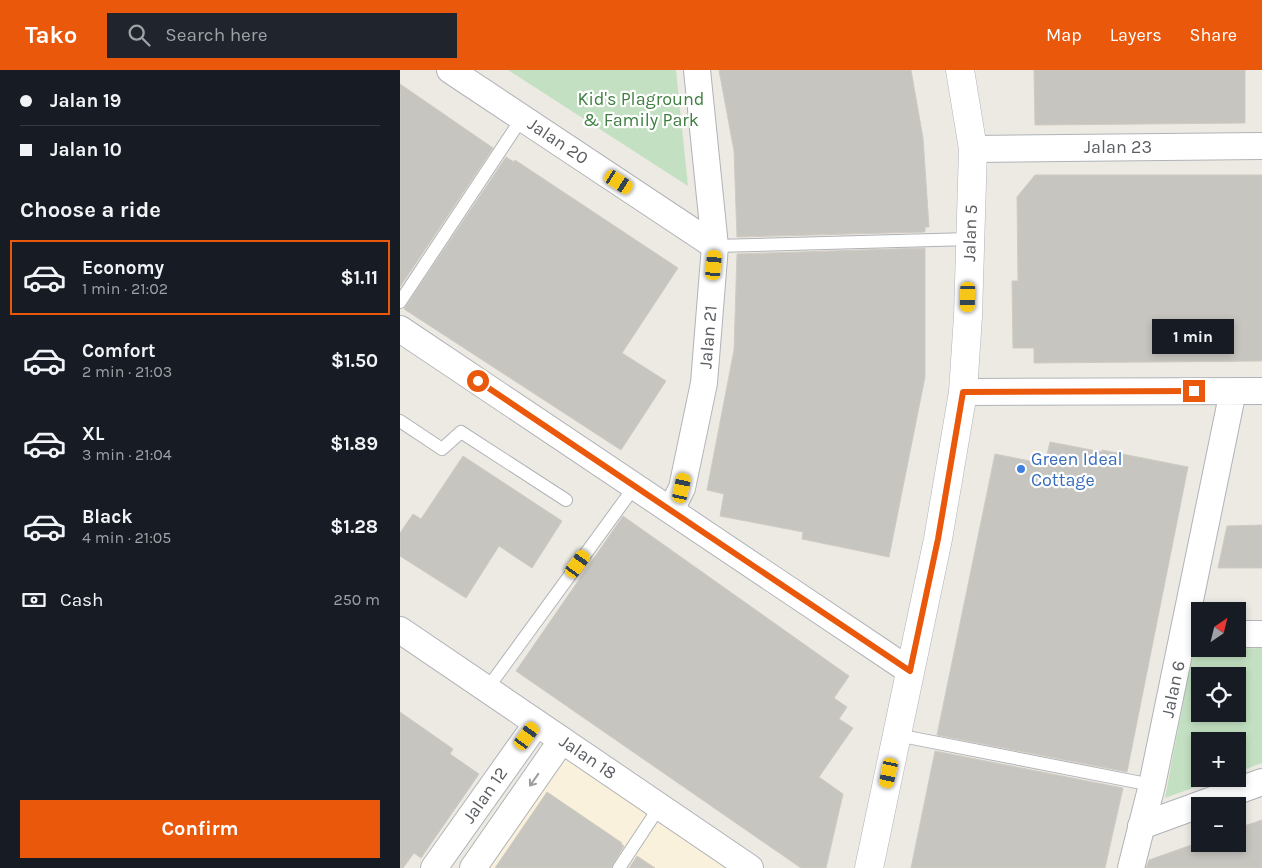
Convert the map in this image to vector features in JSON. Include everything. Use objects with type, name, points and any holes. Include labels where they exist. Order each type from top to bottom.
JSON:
[{"type":"street","name":"Jalan 20","points":[[450,70],[716,246]]},
{"type":"street","name":"Jalan 21","points":[[671,510],[682,488],[704,382],[716,246],[697,70]]},
{"type":"street","name":"Jalan 5","points":[[869,868],[938,539],[963,392],[968,316],[973,149],[960,70]]},
{"type":"street","name":"Jalan 23","points":[[973,149],[1262,146]]},
{"type":"street","points":[[400,329],[910,671]]},
{"type":"street","name":"Jalan 6","points":[[1198,602],[1233,391]]},
{"type":"street","points":[[963,392],[1262,391]]},
{"type":"street","name":"Jalan 18","points":[[400,630],[750,868]]},
{"type":"street","points":[[1246,634],[1262,634]]},
{"type":"street","name":"Jalan 6","points":[[1130,868],[1191,639]]},
{"type":"street","name":"Jalan 12","points":[[434,868],[537,723]]},
{"type":"street","points":[[473,868],[562,740]]},
{"type":"street","points":[[1141,826],[1262,782]]},
{"type":"lane","points":[[400,302],[522,118]]},
{"type":"lane","points":[[716,246],[970,239]]},
{"type":"lane","points":[[400,421],[442,450],[461,432],[566,500]]},
{"type":"lane","points":[[487,689],[636,486]]},
{"type":"lane","points":[[897,735],[1152,785]]},
{"type":"lane","points":[[618,868],[660,806]]},
{"type":"shaded area","points":[[566,755],[734,868],[487,868]]},
{"type":"green space","name":"Kid's Plaground & Family Park","points":[[508,70],[676,70],[688,186]]},
{"type":"green space","points":[[1246,648],[1262,648],[1262,763],[1246,769],[1246,732],[1191,732],[1191,787],[1196,787],[1165,798],[1191,658],[1246,658]]},
{"type":"building","points":[[719,70],[911,70],[923,138],[929,227],[925,227],[925,232],[737,237],[734,151]]},
{"type":"building","points":[[1034,70],[1245,70],[1245,123],[1035,125]]},
{"type":"building","points":[[400,84],[493,148],[400,287]]},
{"type":"building","points":[[506,157],[514,162],[515,160],[678,268],[622,353],[666,381],[621,450],[404,309]]},
{"type":"building","points":[[1035,175],[1262,175],[1262,361],[1034,363],[1034,348],[1013,348],[1012,281],[1018,281],[1017,197]]},
{"type":"building","points":[[925,248],[925,377],[889,557],[802,539],[803,532],[720,516],[724,494],[707,490],[734,350],[737,254]]},
{"type":"building","points":[[1050,442],[1188,467],[1127,772],[937,735],[995,454],[1045,464]]},
{"type":"building","points":[[463,456],[562,521],[532,568],[499,546],[466,598],[400,556],[400,533],[413,514],[421,519]]},
{"type":"building","points":[[623,516],[849,676],[834,698],[847,707],[839,719],[853,728],[819,777],[843,794],[826,868],[801,868],[516,671]]},
{"type":"building","points":[[1262,525],[1262,568],[1218,568],[1227,526]]},
{"type":"building","points":[[400,712],[453,749],[450,754],[479,774],[421,858],[414,853],[403,868],[400,868]]},
{"type":"building","points":[[935,751],[1123,788],[1105,868],[911,868]]},
{"type":"building","points":[[547,792],[622,843],[624,846],[611,868],[495,868]]},
{"type":"building","points":[[1262,820],[1262,868],[1146,868],[1149,860],[1191,845],[1191,852],[1246,852],[1246,825]]},
{"type":"building","points":[[637,856],[655,868],[629,868]]},
{"type":"place","name":"Green Ideal Cottage","points":[[1021,469]]},
{"type":"route","points":[[478,381],[910,671],[938,539],[963,392],[1194,391]]}]
